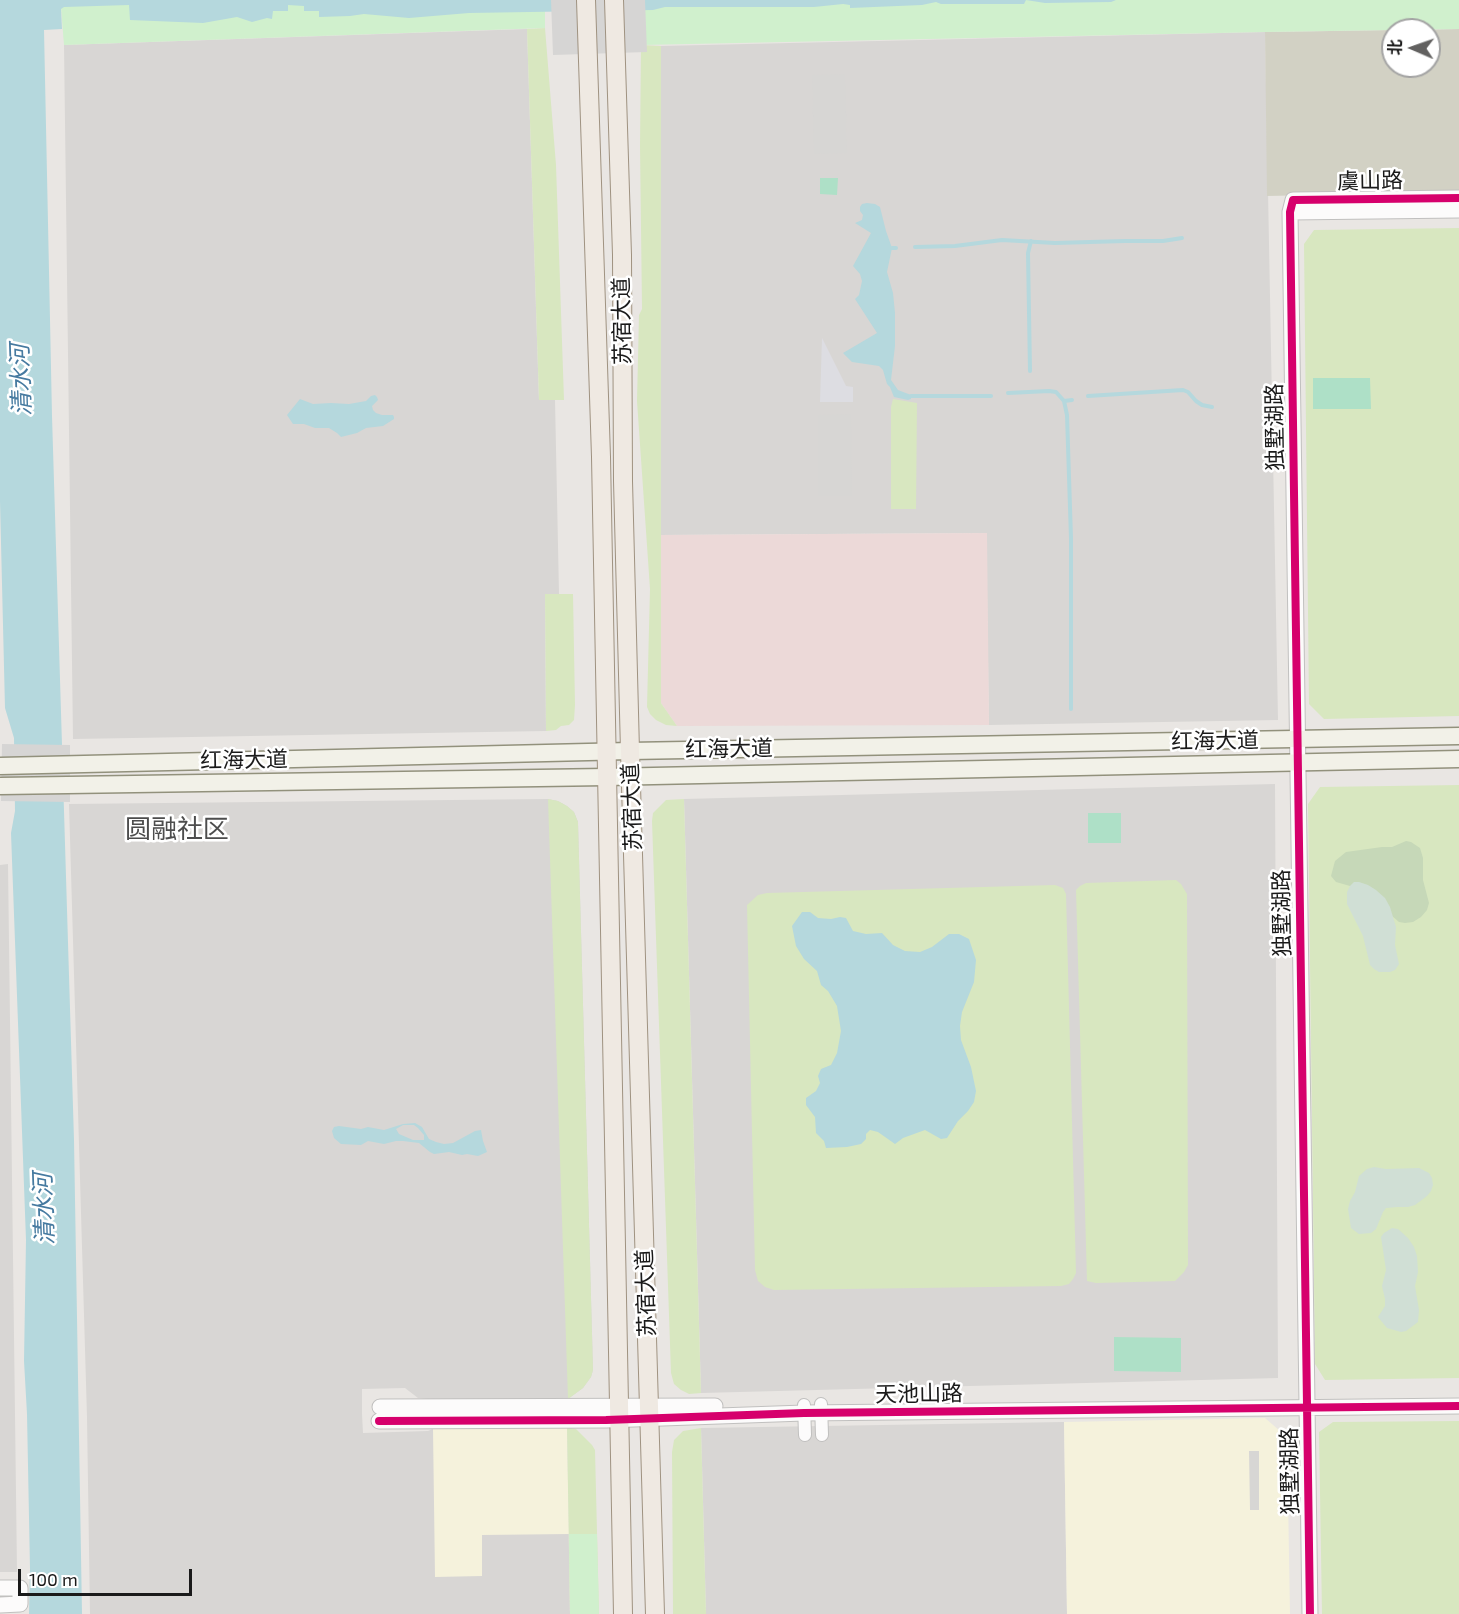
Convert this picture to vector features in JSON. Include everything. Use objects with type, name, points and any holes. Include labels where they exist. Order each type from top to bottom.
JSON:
[{"type":"main road","name":"苏宿大道","points":[[586,0],[601,457],[623,1614]]},
{"type":"main road","name":"苏宿大道","points":[[614,0],[622,255],[624,491],[630,751],[655,1614]]},
{"type":"main road","name":"红海大道","points":[[0,766],[630,751],[1459,736]]},
{"type":"main road","name":"红海大道","points":[[0,786],[606,777],[1459,759]]},
{"type":"street","name":"虞山路","points":[[1459,198],[1293,201],[1290,212],[1459,210]]},
{"type":"street","name":"独墅湖路","points":[[1290,212],[1310,1614]]},
{"type":"street","name":"天池山路","points":[[1307,1403],[1459,1396]]},
{"type":"street","name":"天池山路","points":[[380,1414],[620,1413],[1307,1403],[1459,1406]]},
{"type":"street","points":[[804,1409],[805,1435]]},
{"type":"street","points":[[821,1409],[822,1435]]},
{"type":"street","points":[[0,1588],[20,1588],[20,1604],[0,1605]]},
{"type":"shaded area","points":[[527,29],[539,400],[555,400],[559,594],[545,594],[546,731],[73,739],[64,45]]},
{"type":"shaded area","points":[[1441,29],[1459,29],[1459,192],[1267,196],[1265,32],[1381,30],[1381,78],[1441,78]]},
{"type":"shaded area","points":[[1265,32],[1278,720],[989,725],[986,533],[661,535],[661,46]]},
{"type":"shaded area","points":[[845,74],[847,153],[814,154],[812,75]]},
{"type":"shaded area","points":[[822,338],[846,386],[853,387],[853,402],[820,402]]},
{"type":"shaded area","points":[[851,414],[852,496],[818,496],[818,415]]},
{"type":"shaded area","points":[[987,533],[989,725],[677,726],[661,703],[661,535]]},
{"type":"shaded area","points":[[1275,784],[1278,1378],[701,1393],[684,799]]},
{"type":"shaded area","points":[[548,799],[567,806],[574,812],[578,822],[593,1370],[591,1377],[583,1388],[568,1399],[427,1399],[418,1398],[405,1388],[362,1389],[362,1414],[363,1433],[428,1431],[445,1428],[567,1427],[570,1614],[90,1614],[87,1417],[69,804]]},
{"type":"shaded area","points":[[8,864],[17,1572],[0,1572],[0,865]]},
{"type":"shaded area","points":[[1354,882],[1368,885],[1376,890],[1385,898],[1390,907],[1396,927],[1395,945],[1399,964],[1395,970],[1379,972],[1370,965],[1363,936],[1347,904],[1347,892]]},
{"type":"shaded area","points":[[1374,1167],[1419,1168],[1429,1173],[1433,1185],[1427,1196],[1415,1205],[1386,1208],[1376,1229],[1371,1233],[1359,1234],[1351,1228],[1348,1209],[1359,1176],[1367,1169]]},
{"type":"shaded area","points":[[1392,1228],[1398,1229],[1408,1238],[1417,1256],[1418,1272],[1415,1286],[1419,1310],[1418,1322],[1401,1332],[1387,1328],[1378,1317],[1385,1306],[1382,1286],[1386,1270],[1381,1237]]},
{"type":"shaded area","points":[[1265,1418],[1287,1437],[1290,1614],[1067,1614],[1064,1422]]},
{"type":"shaded area","points":[[1064,1422],[1067,1614],[706,1614],[701,1428]]},
{"type":"shaded area","points":[[567,1427],[569,1534],[482,1535],[482,1576],[435,1577],[433,1429]]},
{"type":"shaded area","points":[[1249,1451],[1259,1451],[1259,1510],[1250,1510]]},
{"type":"green space","points":[[75,0],[545,0],[545,28],[64,45],[61,8]]},
{"type":"green space","points":[[640,0],[1459,0],[1459,29],[1441,29],[1441,18],[1381,18],[1381,30],[641,45]]},
{"type":"green space","points":[[545,28],[556,165],[564,400],[539,400],[527,29]]},
{"type":"green space","points":[[641,45],[661,46],[661,703],[677,726],[666,725],[656,720],[647,707],[650,589],[637,401],[639,315],[642,309]]},
{"type":"green space","points":[[820,178],[838,178],[837,195],[820,194]]},
{"type":"green space","points":[[1459,228],[1459,716],[1324,719],[1309,704],[1304,244],[1314,230]]},
{"type":"green space","points":[[1313,378],[1370,378],[1371,409],[1313,409]]},
{"type":"green space","points":[[893,399],[917,403],[916,509],[891,509],[891,407]]},
{"type":"green space","points":[[545,594],[573,594],[575,705],[574,720],[569,725],[546,731]]},
{"type":"green space","points":[[1459,785],[1459,1378],[1325,1380],[1315,1364],[1308,804],[1320,787]]},
{"type":"green space","points":[[548,799],[567,806],[574,812],[578,822],[593,1370],[583,1388],[568,1399]]},
{"type":"green space","points":[[684,799],[701,1393],[689,1394],[674,1384],[671,1373],[652,821],[653,813],[666,800]]},
{"type":"green space","points":[[1088,813],[1121,813],[1121,843],[1088,843]]},
{"type":"green space","points":[[1406,841],[1420,848],[1423,858],[1423,880],[1429,903],[1427,910],[1413,922],[1399,922],[1358,886],[1336,882],[1331,876],[1335,861],[1346,852],[1392,847]]},
{"type":"green space","points":[[1176,880],[1187,894],[1188,1265],[1175,1281],[1096,1283],[1087,1281],[1076,890],[1086,883]]},
{"type":"green space","points":[[1055,885],[1063,888],[1066,894],[1076,1273],[1073,1279],[1069,1284],[1061,1286],[774,1290],[765,1287],[758,1281],[755,1270],[747,905],[758,895],[767,893]]},
{"type":"green space","points":[[1114,1337],[1181,1338],[1181,1372],[1114,1371]]},
{"type":"green space","points":[[1459,1421],[1459,1614],[1322,1614],[1319,1432],[1333,1422]]},
{"type":"green space","points":[[567,1427],[576,1429],[595,1450],[599,1614],[570,1614]]},
{"type":"green space","points":[[701,1428],[706,1614],[673,1614],[672,1452],[674,1440],[683,1431]]},
{"type":"green space","points":[[569,1534],[597,1534],[599,1614],[570,1614]]},
{"type":"water","name":"清水河","points":[[0,0],[1026,0],[1024,4],[941,4],[936,2],[922,5],[850,8],[850,5],[843,4],[814,7],[665,7],[653,10],[469,13],[409,18],[364,14],[319,17],[319,11],[304,11],[304,6],[288,5],[288,11],[273,11],[272,19],[252,22],[237,17],[203,23],[130,20],[129,5],[64,7],[61,9],[62,29],[44,30],[52,416],[74,1140],[82,1614],[29,1614],[27,1414],[24,1361],[26,1240],[11,833],[15,811],[14,738],[5,708],[0,501]]},
{"type":"water","points":[[1026,0],[1116,0],[1045,3]]},
{"type":"water","points":[[867,203],[880,207],[892,248],[887,272],[893,293],[895,313],[895,346],[891,380],[898,390],[911,395],[911,399],[908,400],[894,397],[883,370],[879,366],[852,362],[843,353],[877,333],[855,299],[859,295],[862,281],[860,274],[853,266],[871,233],[855,223],[862,220],[860,207]]},
{"type":"water","points":[[375,395],[378,400],[372,406],[373,410],[382,415],[393,415],[394,419],[383,426],[366,428],[341,437],[329,428],[293,424],[287,415],[300,399],[313,404],[349,404],[366,401]]},
{"type":"water","points":[[802,912],[810,912],[818,918],[846,918],[853,931],[866,934],[882,933],[893,945],[905,951],[920,952],[932,947],[949,934],[959,934],[969,939],[976,960],[974,982],[962,1012],[960,1026],[961,1040],[971,1067],[976,1091],[974,1102],[947,1138],[941,1139],[925,1130],[903,1138],[895,1144],[878,1132],[870,1130],[861,1144],[826,1148],[824,1141],[816,1133],[815,1117],[806,1105],[806,1098],[816,1091],[820,1083],[818,1076],[821,1069],[831,1065],[837,1053],[841,1031],[837,1006],[828,991],[821,985],[817,971],[804,959],[796,946],[792,926]]},
{"type":"water","points":[[415,1123],[422,1127],[429,1139],[444,1144],[453,1143],[481,1130],[487,1152],[478,1156],[449,1152],[434,1154],[419,1143],[403,1141],[384,1144],[368,1141],[361,1145],[341,1144],[334,1138],[332,1131],[334,1127],[339,1126],[384,1130],[403,1124]],"holes":[[[403,1125],[414,1125],[424,1135],[424,1140],[413,1140],[399,1134],[396,1129]]]},
{"type":"pier","points":[[551,0],[645,0],[647,52],[553,55]]},
{"type":"pier","points":[[2,744],[70,745],[70,802],[1,801]]},
{"type":"waterway","points":[[915,247],[955,246],[1002,240],[1055,243],[1163,241],[1182,238]]},
{"type":"waterway","points":[[1030,371],[1028,253],[1031,241]]},
{"type":"waterway","points":[[1088,396],[1183,390],[1202,405],[1212,407]]},
{"type":"waterway","points":[[1008,393],[1056,392],[1064,401],[1067,415],[1071,538],[1071,709]]},
{"type":"waterway","points":[[911,396],[991,396]]},
{"type":"waterway","points":[[1064,401],[1072,400]]},
{"type":"cycle path","points":[[1310,1614],[1290,212],[1293,200],[1459,198]]},
{"type":"cycle path","points":[[379,1421],[606,1420],[804,1413],[1459,1406]]},
{"type":"district","name":"圆融社区","points":[[177,829]]}]
